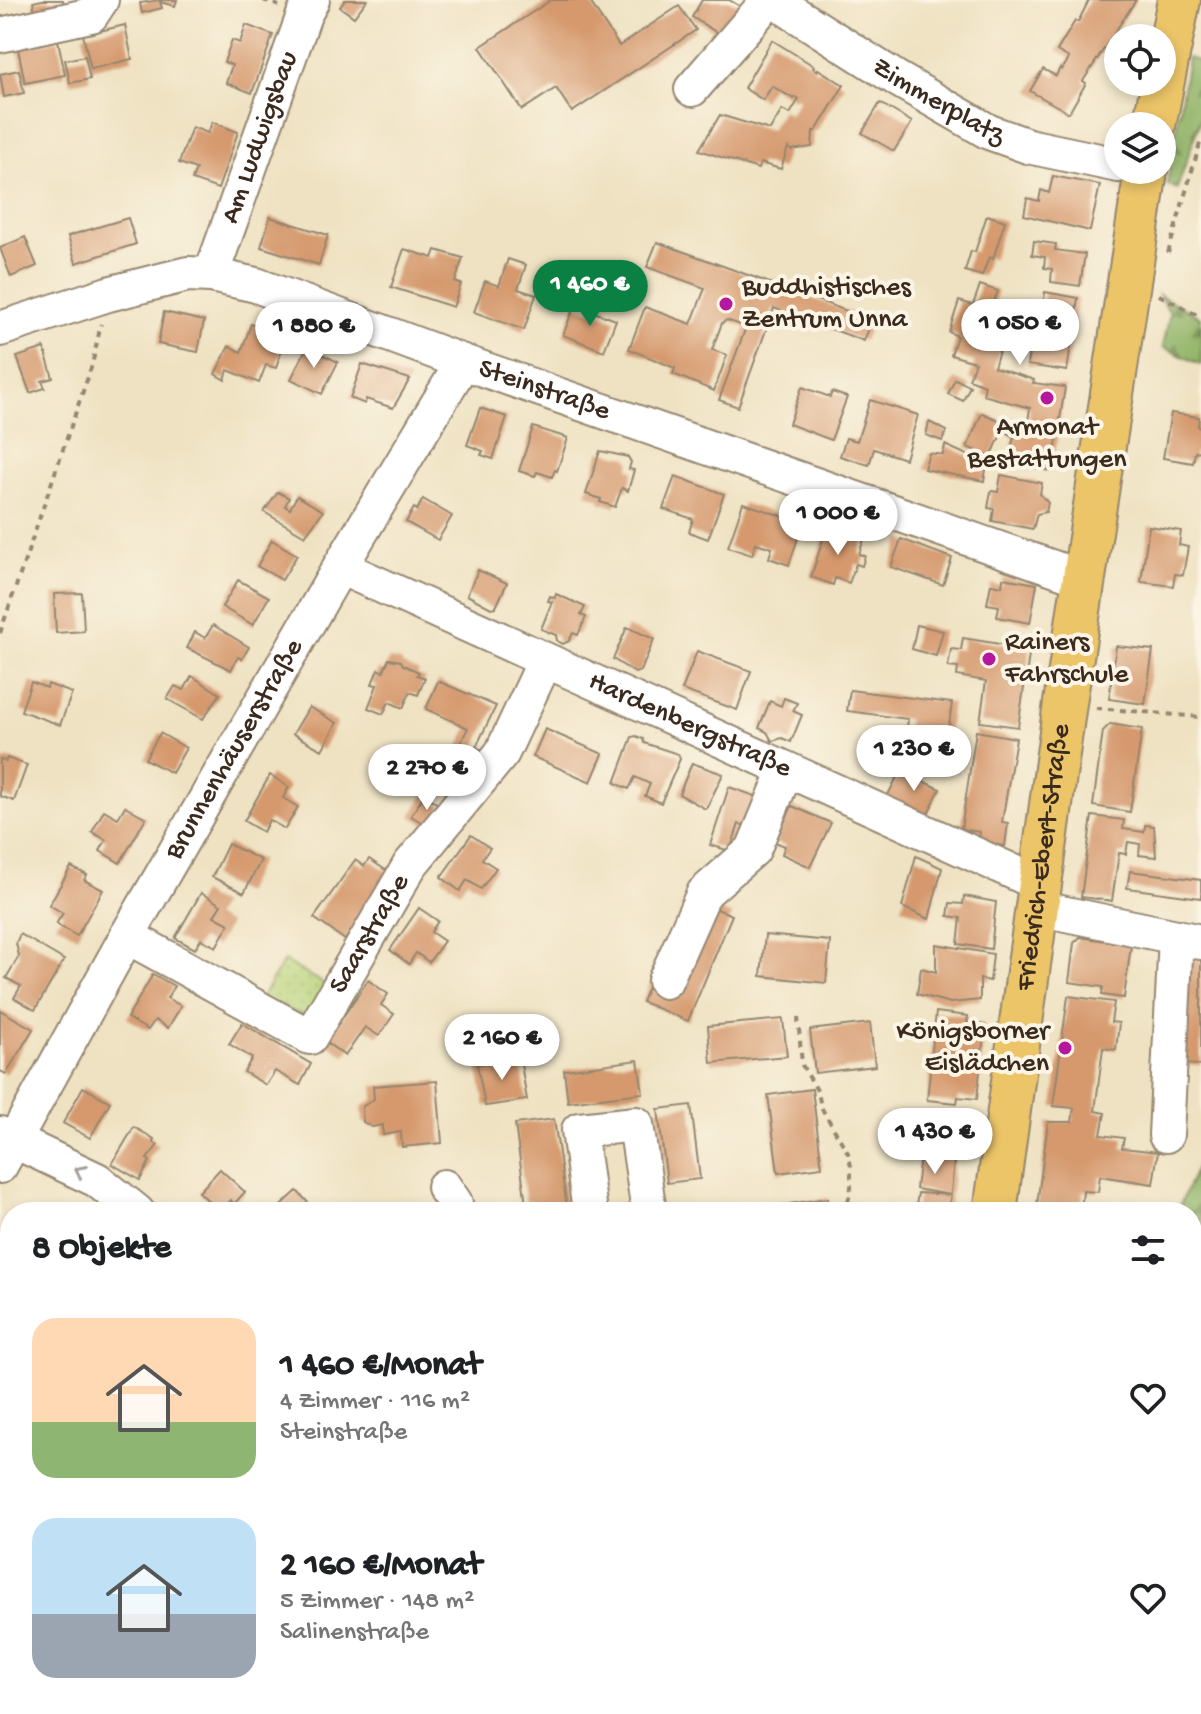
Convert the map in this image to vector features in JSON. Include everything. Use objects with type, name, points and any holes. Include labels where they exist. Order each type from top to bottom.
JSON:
[{"type":"main road","points":[[1157,112],[1179,0]]},
{"type":"main road","name":"Friedrich-Ebert-Straße","points":[[996,1202],[1065,703],[1144,184]]},
{"type":"street","points":[[0,35],[91,15],[101,0]]},
{"type":"street","name":"Am Ludwigsbau","points":[[211,275],[312,0]]},
{"type":"street","points":[[692,89],[771,0]]},
{"type":"street","name":"Zimmerplatz","points":[[771,0],[989,132],[1028,146],[1104,162]]},
{"type":"street","name":"Steinstraße","points":[[0,329],[108,294],[188,274],[211,275],[256,285],[463,362],[1085,579]]},
{"type":"street","name":"Brunnenhäuserstraße","points":[[5,1147],[340,567],[463,362]]},
{"type":"street","name":"Hardenbergstraße","points":[[340,567],[786,770],[1039,896],[1188,939]]},
{"type":"street","name":"Saarstraße","points":[[127,936],[310,1037],[410,865],[502,753],[545,661]]},
{"type":"street","points":[[665,981],[704,893],[753,850],[786,770]]},
{"type":"street","points":[[1166,1135],[1188,939]]},
{"type":"street","points":[[589,1202],[579,1130],[636,1124],[648,1202]]},
{"type":"street","points":[[5,1147],[97,1180],[124,1202]]},
{"type":"path","points":[[1176,219],[1201,140]]},
{"type":"path","points":[[0,633],[92,365],[108,294]]},
{"type":"path","points":[[1159,295],[1201,317]]},
{"type":"path","points":[[1065,703],[1201,717]]},
{"type":"path","points":[[798,1017],[802,1065],[818,1092],[821,1107],[848,1153],[851,1166],[848,1202]]},
{"type":"green space","points":[[1188,58],[1201,62],[1201,117],[1177,189],[1167,184],[1176,184],[1176,130]]},
{"type":"green space","points":[[1159,295],[1201,317],[1201,365],[1163,347],[1170,313]]},
{"type":"green space","points":[[284,961],[331,988],[311,1018],[260,999]]},
{"type":"green space","points":[[1201,1156],[1201,1202],[1181,1202]]},
{"type":"building","points":[[63,0],[65,6],[35,12],[33,2]]},
{"type":"building","points":[[177,0],[175,6],[160,2],[162,8],[142,13],[140,3]]},
{"type":"building","points":[[345,0],[367,0],[354,17],[340,7]]},
{"type":"building","points":[[551,0],[589,0],[619,46],[679,6],[696,30],[572,112],[556,88],[522,110],[480,47]]},
{"type":"building","points":[[702,0],[729,0],[745,9],[727,39],[692,17]]},
{"type":"building","points":[[1089,0],[1136,0],[1120,24],[1104,24],[1104,49],[1083,81],[1086,83],[1069,113],[1030,91],[1043,69],[1056,76],[1060,68],[1062,70],[1069,58],[1057,51],[1075,21],[1078,22]]},
{"type":"building","points":[[125,25],[132,59],[91,69],[83,35]]},
{"type":"building","points":[[246,25],[273,35],[252,93],[226,83],[232,65],[224,62],[232,40],[240,43]]},
{"type":"building","points":[[58,40],[65,75],[25,83],[18,49]]},
{"type":"building","points":[[772,40],[814,66],[817,71],[844,85],[816,131],[813,131],[812,147],[791,150],[788,147],[781,169],[760,163],[758,169],[699,150],[720,115],[770,130],[782,110],[790,114],[799,99],[772,86],[763,100],[744,88]]},
{"type":"building","points":[[85,56],[90,79],[70,83],[65,60]]},
{"type":"building","points":[[19,70],[24,93],[4,97],[0,74]]},
{"type":"building","points":[[880,103],[912,122],[894,151],[862,133]]},
{"type":"building","points":[[212,122],[238,132],[218,189],[192,180],[196,169],[179,163],[192,127],[208,133]]},
{"type":"building","points":[[1053,176],[1100,185],[1090,231],[1024,215],[1027,198],[1039,201],[1041,190],[1049,193]]},
{"type":"building","points":[[987,215],[1005,221],[993,259],[989,257],[982,276],[965,271]]},
{"type":"building","points":[[270,217],[328,235],[319,265],[261,247]]},
{"type":"building","points":[[128,218],[136,244],[76,263],[68,236]]},
{"type":"building","points":[[25,237],[37,266],[11,277],[0,248]]},
{"type":"building","points":[[1034,241],[1056,244],[1055,250],[1085,254],[1080,286],[1051,282],[1052,269],[1044,268],[1045,257],[1032,255]]},
{"type":"building","points":[[657,242],[872,320],[864,341],[774,308],[738,407],[719,400],[746,327],[727,320],[722,323],[712,350],[727,355],[714,391],[673,374],[675,368],[629,349],[645,307],[691,324],[705,288],[647,267]]},
{"type":"building","points":[[404,249],[433,258],[436,250],[463,258],[455,282],[461,284],[453,307],[391,287]]},
{"type":"building","points":[[508,259],[526,265],[518,289],[536,295],[524,330],[474,312],[485,281],[499,286]]},
{"type":"building","points":[[980,285],[998,291],[990,312],[1039,329],[1045,292],[1078,298],[1067,371],[1027,365],[1030,347],[1002,341],[994,367],[1034,380],[1033,383],[1065,387],[1052,471],[1017,465],[1018,458],[1009,457],[1014,437],[1008,433],[1012,423],[1027,428],[1030,408],[983,395],[985,385],[969,379],[975,362],[951,355],[957,336],[949,332],[959,301],[973,305]]},
{"type":"building","points":[[575,305],[616,320],[604,351],[563,335]]},
{"type":"building","points":[[164,312],[204,321],[198,352],[158,344]]},
{"type":"building","points":[[251,324],[286,335],[276,368],[266,365],[259,383],[228,370],[225,380],[215,374],[229,346],[241,352]]},
{"type":"building","points":[[307,347],[338,362],[322,394],[291,379]]},
{"type":"building","points":[[44,348],[53,378],[42,381],[45,388],[30,393],[17,357]]},
{"type":"building","points":[[362,364],[410,379],[393,408],[366,399],[365,404],[350,398]]},
{"type":"building","points":[[955,379],[970,386],[963,401],[948,394]]},
{"type":"building","points":[[802,387],[830,397],[832,392],[847,397],[831,440],[789,424]]},
{"type":"building","points":[[870,400],[918,415],[905,459],[874,449],[869,465],[840,456],[846,438],[857,441]]},
{"type":"building","points":[[480,408],[507,417],[493,459],[467,445]]},
{"type":"building","points":[[982,413],[1006,423],[991,457],[967,447]]},
{"type":"building","points":[[1171,413],[1199,417],[1201,451],[1195,452],[1193,463],[1163,458]]},
{"type":"building","points":[[929,422],[947,431],[942,441],[926,435]]},
{"type":"building","points":[[533,427],[568,438],[552,477],[519,471]]},
{"type":"building","points":[[945,445],[987,464],[984,481],[924,469],[929,453],[943,455]]},
{"type":"building","points":[[600,451],[628,457],[631,462],[629,469],[634,470],[628,491],[622,488],[615,507],[586,494]]},
{"type":"building","points":[[1001,475],[1042,483],[1040,494],[1048,503],[1046,512],[1037,514],[1033,529],[992,521],[994,509],[988,508],[991,491],[998,492]]},
{"type":"building","points":[[675,476],[724,494],[708,539],[689,532],[693,519],[663,509]]},
{"type":"building","points":[[278,492],[289,498],[285,506],[290,509],[297,496],[323,511],[305,536],[264,512]]},
{"type":"building","points":[[423,499],[452,516],[438,540],[406,522]]},
{"type":"building","points":[[743,503],[803,523],[789,565],[769,558],[772,548],[756,543],[752,555],[728,547]]},
{"type":"building","points":[[1149,526],[1181,531],[1179,545],[1188,547],[1183,575],[1175,574],[1173,586],[1141,582]]},
{"type":"building","points":[[827,527],[864,539],[859,554],[865,556],[862,566],[856,564],[849,583],[835,578],[833,585],[811,577]]},
{"type":"building","points":[[901,539],[952,558],[943,585],[891,567]]},
{"type":"building","points":[[272,540],[297,555],[282,580],[257,566]]},
{"type":"building","points":[[478,570],[507,583],[496,607],[491,608],[467,595]]},
{"type":"building","points":[[1003,578],[1037,584],[1030,623],[997,617],[999,606],[987,604],[991,584],[1002,586]]},
{"type":"building","points":[[238,580],[269,597],[253,625],[222,607]]},
{"type":"building","points":[[82,593],[84,631],[56,633],[54,594]]},
{"type":"building","points":[[556,594],[585,607],[581,615],[586,617],[578,635],[573,633],[569,641],[563,644],[557,641],[556,635],[541,629],[552,602],[548,601],[550,596],[555,598]]},
{"type":"building","points":[[213,625],[249,647],[242,659],[238,657],[231,670],[187,648],[195,632],[205,638]]},
{"type":"building","points":[[917,625],[943,631],[936,656],[912,649]]},
{"type":"building","points":[[627,627],[654,639],[641,671],[635,673],[613,659]]},
{"type":"building","name":"Rainers Fahrschule","points":[[963,638],[1030,649],[1018,727],[980,722],[986,681],[957,676],[958,668],[948,667],[951,649],[961,650]]},
{"type":"building","points":[[1116,646],[1153,650],[1145,704],[1109,699]]},
{"type":"building","points":[[697,651],[751,671],[737,710],[682,690]]},
{"type":"building","points":[[389,659],[401,661],[425,678],[418,695],[410,692],[403,708],[389,702],[383,714],[368,708],[377,685],[372,684],[378,669],[383,672]]},
{"type":"building","points":[[192,676],[220,694],[203,719],[167,699],[175,686],[184,690]]},
{"type":"building","points":[[438,681],[496,706],[476,747],[485,752],[471,776],[462,771],[472,755],[458,748],[468,728],[426,709]]},
{"type":"building","points":[[31,682],[47,688],[48,684],[72,693],[60,725],[21,711]]},
{"type":"building","points":[[850,690],[952,703],[947,740],[906,735],[908,719],[847,711]]},
{"type":"building","points":[[784,698],[797,703],[793,711],[802,715],[791,742],[782,738],[772,741],[767,732],[759,728],[770,701],[781,706]]},
{"type":"building","points":[[309,707],[337,723],[322,750],[293,734]]},
{"type":"building","points":[[1110,724],[1142,729],[1130,812],[1093,806],[1103,731]]},
{"type":"building","points":[[545,729],[603,754],[591,782],[533,757]]},
{"type":"building","points":[[976,731],[1016,738],[1002,822],[1008,823],[1005,846],[978,842],[980,832],[961,829]]},
{"type":"building","points":[[160,733],[186,748],[172,773],[145,759]]},
{"type":"building","points":[[636,736],[644,743],[678,754],[680,759],[661,803],[645,796],[650,784],[635,777],[629,789],[615,783],[632,737]]},
{"type":"building","points":[[7,758],[27,765],[14,801],[0,796],[0,759],[6,761]]},
{"type":"building","points":[[692,763],[723,774],[706,809],[679,794]]},
{"type":"building","points":[[900,771],[940,789],[927,816],[887,797]]},
{"type":"building","points":[[270,775],[289,787],[283,798],[298,807],[285,829],[269,820],[263,832],[244,821]]},
{"type":"building","points":[[729,787],[767,800],[757,829],[739,824],[730,851],[710,845]]},
{"type":"building","points":[[424,795],[444,808],[431,828],[411,816]]},
{"type":"building","points":[[125,806],[146,818],[120,863],[100,851],[106,840],[92,832],[104,810],[118,818]]},
{"type":"building","points":[[792,806],[831,823],[810,867],[782,854],[785,846],[775,842]]},
{"type":"building","points":[[1092,816],[1124,820],[1123,829],[1144,832],[1145,825],[1154,826],[1156,857],[1139,855],[1140,844],[1128,842],[1126,854],[1119,853],[1112,901],[1081,897]]},
{"type":"building","points":[[471,835],[490,848],[482,859],[496,868],[481,889],[467,880],[460,891],[441,877]]},
{"type":"building","points":[[228,844],[261,860],[244,893],[212,877]]},
{"type":"building","points":[[916,856],[942,868],[929,919],[902,907]]},
{"type":"building","points":[[369,859],[390,873],[345,940],[314,918],[355,860],[364,866]]},
{"type":"building","points":[[71,867],[87,875],[84,880],[103,890],[77,936],[56,924],[63,913],[49,905]]},
{"type":"building","points":[[1130,871],[1201,880],[1201,898],[1127,888]]},
{"type":"building","points":[[201,893],[221,905],[214,916],[229,924],[216,947],[201,939],[195,949],[175,938]]},
{"type":"building","points":[[964,896],[996,902],[991,949],[958,944],[961,918],[948,916],[950,903],[963,904]]},
{"type":"building","points":[[712,907],[732,915],[688,1021],[642,1002],[650,982]]},
{"type":"building","points":[[419,908],[438,921],[431,932],[444,941],[429,962],[416,953],[409,964],[390,950]]},
{"type":"building","points":[[20,934],[64,960],[35,1010],[14,998],[21,986],[6,978],[19,956],[16,943]]},
{"type":"building","points":[[765,935],[830,941],[826,983],[761,976]]},
{"type":"building","points":[[1080,937],[1131,945],[1124,998],[1102,995],[1103,987],[1069,982],[1074,943]]},
{"type":"building","points":[[936,944],[993,954],[990,981],[980,979],[980,1000],[950,1003],[917,994],[921,968],[936,972]]},
{"type":"building","points":[[1188,958],[1201,960],[1201,1065],[1179,1064]]},
{"type":"building","points":[[153,974],[174,986],[167,998],[181,1006],[168,1028],[155,1020],[148,1030],[127,1018]]},
{"type":"building","points":[[368,980],[388,994],[381,1005],[394,1014],[379,1036],[365,1027],[345,1056],[326,1042]]},
{"type":"building","points":[[1068,996],[1114,1002],[1111,1022],[1119,1023],[1116,1050],[1103,1048],[1095,1111],[1105,1113],[1101,1135],[1124,1138],[1122,1148],[1158,1152],[1153,1184],[1100,1176],[1098,1192],[1083,1191],[1082,1202],[1037,1202],[1048,1122],[1072,1122],[1074,1108],[1053,1106]]},
{"type":"building","points":[[0,1010],[33,1029],[6,1074],[0,1071]]},
{"type":"building","points":[[936,1012],[968,1016],[967,1023],[985,1025],[977,1099],[958,1097],[957,1103],[927,1100]]},
{"type":"building","points":[[783,1019],[787,1056],[711,1063],[708,1026]]},
{"type":"building","points":[[242,1023],[311,1064],[300,1085],[275,1071],[266,1085],[244,1072],[252,1058],[229,1044]]},
{"type":"building","points":[[870,1023],[875,1066],[815,1073],[810,1030]]},
{"type":"building","points":[[520,1058],[527,1100],[485,1106],[477,1064]]},
{"type":"building","points":[[638,1060],[643,1093],[568,1102],[564,1070]]},
{"type":"building","points":[[437,1081],[442,1143],[402,1147],[401,1132],[383,1135],[383,1125],[372,1127],[363,1122],[362,1107],[374,1099],[373,1086]]},
{"type":"building","points":[[83,1087],[110,1102],[90,1138],[63,1123]]},
{"type":"building","points":[[812,1089],[822,1167],[778,1173],[768,1095]]},
{"type":"building","points":[[691,1105],[700,1179],[667,1183],[658,1109]]},
{"type":"building","points":[[554,1119],[566,1202],[526,1202],[515,1124]]},
{"type":"building","points":[[134,1127],[158,1145],[147,1159],[150,1161],[140,1180],[112,1164]]},
{"type":"building","points":[[922,1140],[956,1142],[951,1195],[916,1189]]},
{"type":"building","points":[[220,1169],[245,1192],[236,1202],[210,1202],[199,1192]]},
{"type":"building","points":[[297,1191],[307,1202],[285,1202]]},
{"type":"building","points":[[918,1193],[951,1195],[950,1202],[917,1202]]},
{"type":"building","points":[[828,1198],[829,1202],[802,1202]]},
{"type":"place","name":"Buddhistisches Zentrum Unna","points":[[726,304]]},
{"type":"place","name":"Armonat Bestattungen","points":[[1047,398]]},
{"type":"place","name":"Rainers Fahrschule","points":[[989,659]]},
{"type":"place","name":"Königsborner Eislädchen","points":[[1065,1048]]}]
